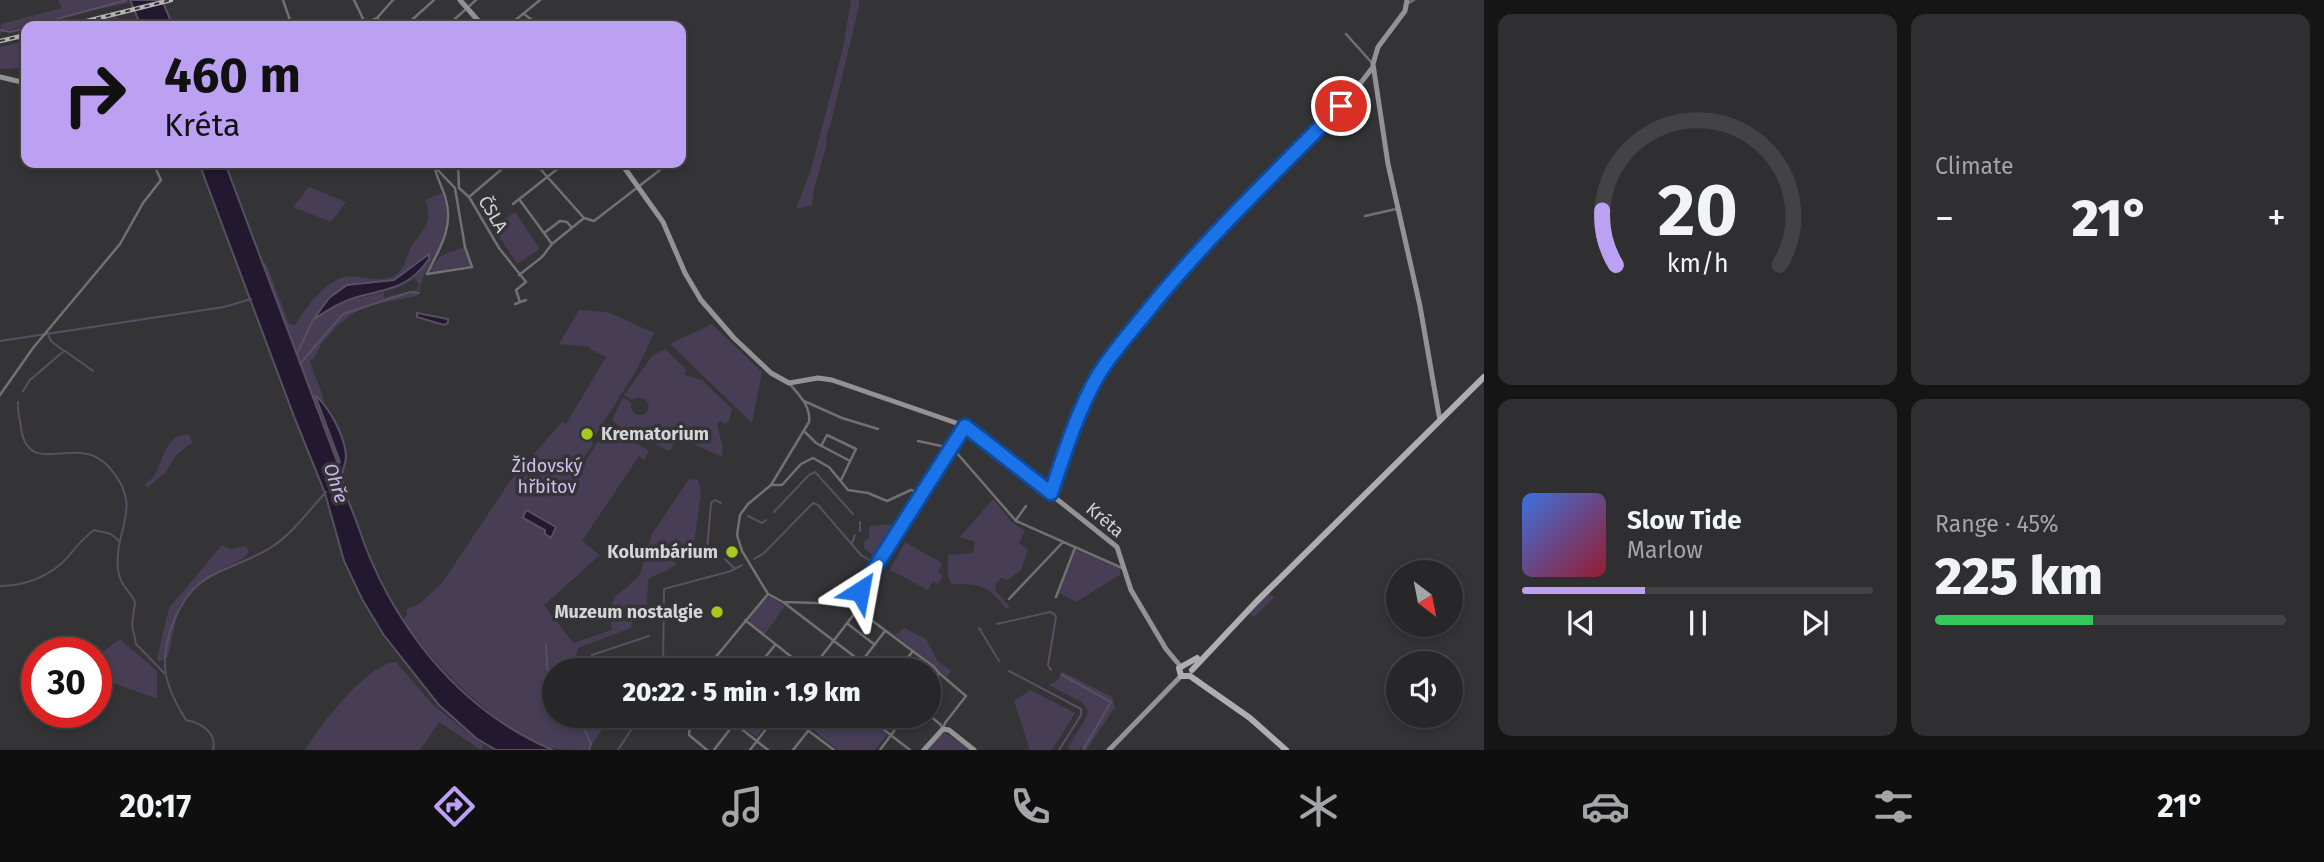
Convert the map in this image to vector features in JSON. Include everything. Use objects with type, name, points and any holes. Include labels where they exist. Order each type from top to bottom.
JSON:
[{"type":"main road","points":[[1181,676],[1484,377]]},
{"type":"main road","points":[[1188,670],[1241,617]]},
{"type":"main road","points":[[1188,670],[1286,750]]},
{"type":"street","points":[[283,0],[290,21]]},
{"type":"street","points":[[354,0],[364,21]]},
{"type":"street","points":[[370,21],[377,18],[393,0]]},
{"type":"street","points":[[411,21],[434,0]]},
{"type":"street","points":[[460,0],[479,21]]},
{"type":"street","points":[[453,21],[476,0]]},
{"type":"street","points":[[515,21],[540,0]]},
{"type":"street","points":[[1051,493],[1080,412],[1097,378],[1120,345],[1185,266],[1252,194],[1345,103],[1373,65],[1378,47],[1405,11],[1407,2],[1414,0]]},
{"type":"street","points":[[524,14],[533,21]]},
{"type":"street","points":[[377,18],[380,21]]},
{"type":"street","points":[[1346,34],[1373,65],[1388,163],[1420,306],[1440,421]]},
{"type":"street","points":[[0,77],[21,82]]},
{"type":"street","points":[[0,395],[16,369],[126,236],[143,204],[161,180],[155,168]]},
{"type":"street","points":[[434,168],[447,202],[448,213],[446,237],[426,274],[472,267],[465,247],[457,188],[437,168]]},
{"type":"street","name":"ČSLA","points":[[458,168],[457,188],[470,197],[499,248],[519,275]]},
{"type":"street","points":[[470,197],[503,168]]},
{"type":"street","points":[[540,168],[584,218],[594,221],[641,189],[660,170],[659,168]]},
{"type":"street","points":[[513,204],[559,168]]},
{"type":"street","points":[[625,168],[663,222],[687,277],[701,300],[734,338],[771,373],[789,383],[804,401],[810,415],[805,432],[771,485],[748,504],[740,515],[737,535],[741,551],[768,594],[783,602],[857,658]]},
{"type":"street","name":"ČSLA","points":[[519,199],[552,244]]},
{"type":"street","points":[[1365,216],[1398,208]]},
{"type":"street","points":[[520,302],[516,290],[526,282],[519,275],[584,218]]},
{"type":"street","points":[[544,233],[560,221],[566,222],[572,228]]},
{"type":"street","points":[[515,304],[526,300]]},
{"type":"street","name":"Kréta","points":[[789,383],[818,378],[832,380],[965,426],[1117,547],[1125,569]]},
{"type":"street","points":[[804,401],[842,418],[878,429]]},
{"type":"street","points":[[850,604],[870,578],[965,426]]},
{"type":"street","points":[[805,432],[821,446],[850,461]]},
{"type":"street","points":[[821,446],[827,435],[856,449],[841,480]]},
{"type":"street","points":[[918,441],[951,448]]},
{"type":"street","name":"Kréta","points":[[951,448],[1016,521],[1125,569]]},
{"type":"street","points":[[771,485],[782,485],[801,464],[813,458],[825,463],[848,490],[868,493],[883,501],[894,500],[911,490],[922,494]]},
{"type":"street","points":[[1016,521],[1026,506]]},
{"type":"street","points":[[1009,599],[1063,542]]},
{"type":"street","points":[[1056,597],[1075,547]]},
{"type":"street","points":[[1125,569],[1136,600],[1166,649],[1188,670]]},
{"type":"street","points":[[715,658],[768,594]]},
{"type":"street","points":[[783,602],[850,604],[922,658]]},
{"type":"street","points":[[819,658],[859,609]]},
{"type":"street","points":[[745,620],[793,658]]},
{"type":"street","points":[[848,624],[875,645]]},
{"type":"street","points":[[865,658],[886,630]]},
{"type":"street","points":[[765,658],[775,645]]},
{"type":"street","points":[[907,658],[913,651]]},
{"type":"street","points":[[924,750],[943,729],[966,695],[941,676]]},
{"type":"street","points":[[1108,750],[1181,676]]},
{"type":"street","points":[[941,724],[943,729]]},
{"type":"street","points":[[690,728],[689,735],[707,750]]},
{"type":"street","points":[[713,750],[730,728]]},
{"type":"street","points":[[740,728],[768,750]]},
{"type":"street","points":[[750,750],[767,728]]},
{"type":"street","points":[[804,728],[834,750]]},
{"type":"street","points":[[793,750],[810,728]]},
{"type":"street","points":[[882,728],[910,750]]},
{"type":"street","points":[[880,750],[896,728]]},
{"type":"street","points":[[943,729],[974,750]]},
{"type":"green space","points":[[58,0],[127,0],[128,3],[42,21],[21,21],[21,27],[0,33],[1,24],[62,8]]},
{"type":"green space","points":[[851,0],[859,0],[859,6],[812,205],[796,209],[811,169],[843,48]]},
{"type":"green space","points":[[116,17],[125,21],[103,21]]},
{"type":"green space","points":[[21,42],[21,68],[0,69],[0,47]]},
{"type":"green space","points":[[309,187],[346,202],[331,222],[293,207]]},
{"type":"green space","points":[[442,193],[446,223],[441,242],[425,272],[417,296],[377,304],[356,312],[336,327],[310,361],[323,396],[322,403],[319,398],[340,462],[338,465],[262,263],[266,263],[289,324],[295,325],[311,302],[335,281],[351,276],[383,279],[398,273],[428,219],[425,200]],"holes":[[[429,254],[429,259],[422,269],[407,282],[415,279],[419,284],[418,289],[384,298],[386,291],[348,301],[314,319],[329,298],[348,285],[394,280]]]},
{"type":"green space","points":[[515,212],[540,249],[517,264],[493,227]]},
{"type":"green space","points":[[464,247],[471,265],[431,272],[440,256]]},
{"type":"green space","name":"Židovský hřbitov","points":[[579,310],[608,312],[654,333],[636,371],[583,459],[586,460],[605,431],[612,431],[649,450],[644,460],[639,456],[582,541],[600,555],[544,605],[573,643],[612,630],[609,611],[615,596],[640,574],[652,534],[689,479],[698,480],[701,492],[694,544],[688,549],[676,552],[675,565],[672,568],[648,580],[647,605],[635,610],[631,628],[578,648],[576,658],[542,658],[542,728],[604,728],[588,750],[557,749],[536,742],[515,730],[451,677],[403,620],[407,609],[419,604],[442,583],[510,481],[562,422],[566,424],[606,357],[590,347],[559,344]]},
{"type":"green space","points":[[712,324],[762,372],[752,423],[670,344]]},
{"type":"green space","points":[[665,349],[686,370],[685,375],[702,380],[732,409],[729,422],[725,424],[721,421],[717,424],[723,448],[722,457],[683,439],[681,442],[675,442],[670,451],[621,428],[612,420],[623,397],[631,403],[635,414],[642,415],[647,412],[649,405],[645,399],[639,397],[632,400],[624,395],[652,356]]},
{"type":"green space","points":[[188,434],[193,442],[177,454],[165,473],[147,488],[144,484],[156,473],[172,441],[178,436]]},
{"type":"green space","points":[[993,499],[1012,522],[1025,531],[1019,543],[1028,550],[1021,570],[1008,580],[1001,578],[996,583],[995,590],[1010,607],[1006,609],[984,588],[952,584],[948,577],[948,555],[973,553],[975,542],[960,537]]},
{"type":"green space","points":[[895,524],[893,535],[878,560],[864,548],[864,541],[869,538],[869,526]]},
{"type":"green space","points":[[905,542],[942,563],[938,572],[943,575],[938,584],[933,581],[928,590],[890,570]]},
{"type":"green space","points":[[222,545],[230,549],[246,546],[249,552],[244,558],[195,588],[179,606],[168,656],[159,662],[157,658],[169,608]]},
{"type":"green space","points":[[1076,550],[1120,569],[1120,575],[1076,602],[1059,593]]},
{"type":"green space","points":[[1269,594],[1275,597],[1254,617],[1248,613]]},
{"type":"green space","points":[[770,597],[785,606],[765,634],[750,622],[749,618],[766,598]]},
{"type":"green space","points":[[904,628],[926,639],[936,658],[923,658],[895,635]]},
{"type":"green space","points":[[120,639],[157,671],[157,699],[112,683],[112,645]]},
{"type":"green space","points":[[396,662],[434,706],[484,745],[481,750],[439,722],[420,750],[305,750],[332,712],[358,684],[384,665]]},
{"type":"green space","points":[[941,664],[951,671],[947,677],[941,672]]},
{"type":"green space","points":[[1061,671],[1112,697],[1115,707],[1086,750],[1081,747],[1079,750],[1070,750],[1068,747],[1088,712],[1082,702],[1049,685],[1058,679]]},
{"type":"green space","points":[[1030,690],[1075,713],[1052,750],[1030,750],[1014,701]]},
{"type":"green space","points":[[744,728],[763,728],[756,737]]},
{"type":"green space","points":[[878,728],[887,735],[875,750],[838,750],[813,730]]},
{"type":"green space","points":[[944,732],[971,750],[926,750]]},
{"type":"water","points":[[130,0],[162,0],[171,21],[139,21]]},
{"type":"water","name":"Ohře","points":[[201,168],[227,168],[338,464],[340,462],[315,395],[331,414],[343,440],[346,456],[342,477],[344,488],[387,594],[431,658],[457,686],[486,711],[553,750],[496,750],[476,738],[439,705],[383,634],[344,561],[325,493]]},
{"type":"water","points":[[429,254],[429,259],[421,269],[406,282],[345,301],[313,320],[329,298],[347,285],[394,280]]},
{"type":"water","points":[[417,313],[448,319],[448,323],[444,325],[417,317]]},
{"type":"water","points":[[526,510],[556,527],[551,538],[545,534],[545,530],[523,518]]},
{"type":"waterway","points":[[49,21],[127,0]]},
{"type":"waterway","points":[[0,30],[10,32],[21,29]]},
{"type":"waterway","points":[[300,364],[343,314],[410,292],[419,293]]},
{"type":"waterway","points":[[0,341],[224,307],[251,299]]},
{"type":"waterway","points":[[297,354],[313,320]]},
{"type":"waterway","points":[[23,391],[30,380],[64,351],[51,341],[47,332]]},
{"type":"waterway","points":[[65,351],[93,371]]},
{"type":"waterway","points":[[18,402],[21,428],[26,443],[34,451],[44,454],[83,453],[96,457],[109,467],[120,481],[127,506],[118,554],[119,574],[135,602],[132,625],[136,644],[165,674]]},
{"type":"waterway","points":[[774,512],[815,472],[853,514]]},
{"type":"waterway","name":"Ohře","points":[[213,750],[210,734],[203,726],[186,720],[169,687],[165,672],[165,654],[174,620],[192,590],[200,583],[280,541],[326,492]]},
{"type":"waterway","points":[[706,561],[711,503],[715,500],[721,503]]},
{"type":"waterway","points":[[754,559],[764,553],[813,503],[818,505],[861,555],[871,561]]},
{"type":"waterway","points":[[748,516],[762,523],[766,520]]},
{"type":"waterway","points":[[860,522],[860,531]]},
{"type":"waterway","points":[[0,586],[25,583],[41,577],[63,562],[94,530],[111,534],[119,541]]},
{"type":"waterway","points":[[852,543],[855,535]]},
{"type":"waterway","points":[[725,559],[734,568]]},
{"type":"waterway","points":[[663,658],[664,589],[731,571],[742,565]]},
{"type":"waterway","points":[[997,624],[1050,612],[1054,614],[1056,617],[1048,665],[1051,670]]},
{"type":"waterway","points":[[979,628],[999,661]]},
{"type":"waterway","points":[[592,658],[592,655],[649,636]]},
{"type":"waterway","points":[[546,645],[547,658]]},
{"type":"waterway","points":[[1009,671],[1081,709],[1081,715],[1059,750]]},
{"type":"waterway","points":[[1062,675],[1111,702],[1083,750]]},
{"type":"waterway","points":[[582,728],[591,744],[589,750]]},
{"type":"waterway","points":[[618,750],[632,728]]},
{"type":"railway","points":[[87,21],[171,0]]},
{"type":"railway","points":[[0,41],[21,36]]},
{"type":"place","name":"Krematorium","points":[[587,434]]},
{"type":"place","name":"Kolumbárium","points":[[732,552]]},
{"type":"place","name":"Muzeum nostalgie","points":[[717,612]]},
{"type":"route","points":[[860,591],[965,426],[1051,493],[1080,412],[1097,378],[1120,345],[1185,266],[1252,194],[1341,106]]}]
